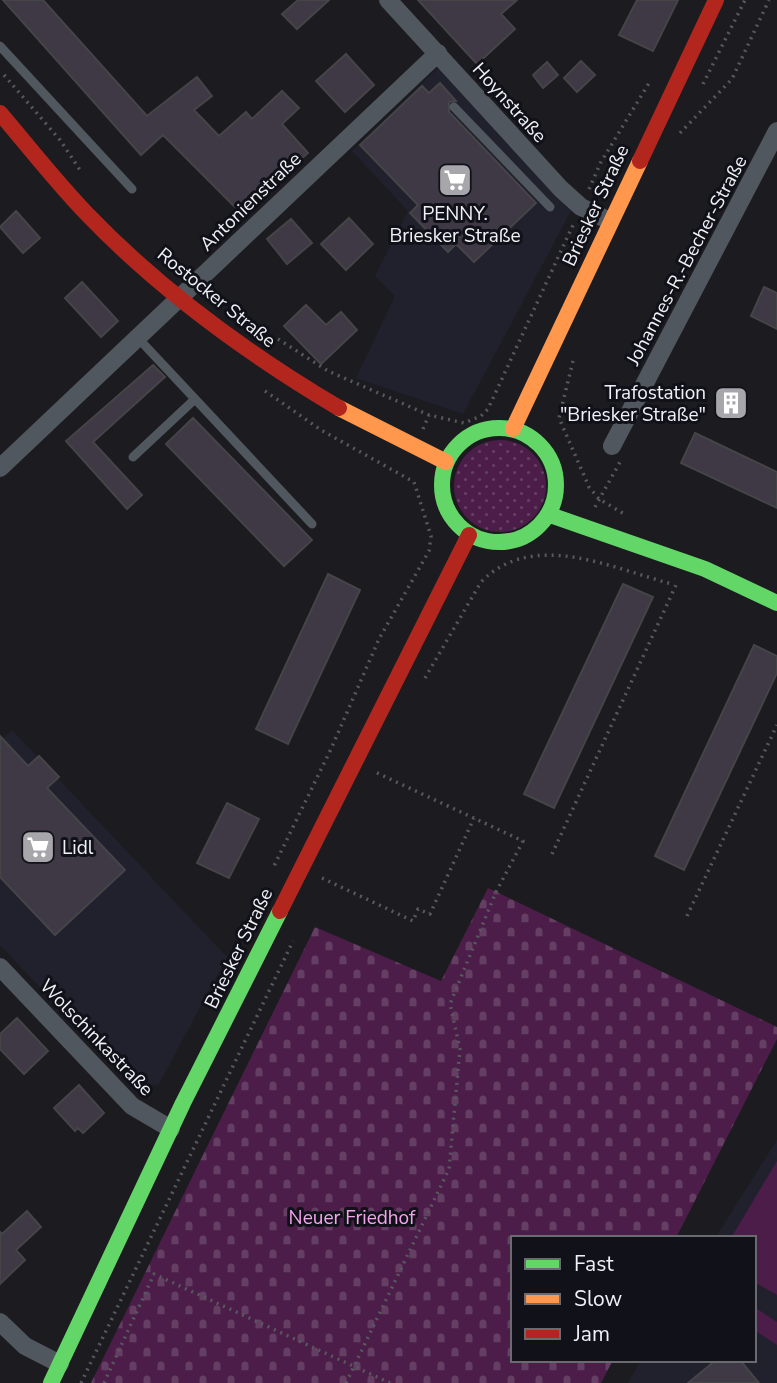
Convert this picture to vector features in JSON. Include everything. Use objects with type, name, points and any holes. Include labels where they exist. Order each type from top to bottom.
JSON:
[{"type":"main road","name":"Briesker Straße","points":[[513,429],[716,0]]},
{"type":"main road","name":"Rostocker Straße","points":[[0,113],[101,228],[180,298],[279,373],[312,393],[446,462]]},
{"type":"main road","points":[[486,429],[513,429],[536,443],[549,460],[556,478],[556,497],[550,515],[536,530],[510,541],[480,540],[469,535],[451,514],[445,501],[442,488],[446,462],[456,446],[470,436],[486,429]]},
{"type":"main road","points":[[550,515],[705,569],[777,603]]},
{"type":"main road","name":"Briesker Straße","points":[[51,1383],[171,1129],[469,535]]},
{"type":"street","name":"Hoynstraße","points":[[388,0],[561,189],[581,207],[610,221]]},
{"type":"street","name":"Antonienstraße","points":[[0,468],[438,53]]},
{"type":"street","name":"Johannes-R.-Becher-Straße","points":[[612,446],[777,131]]},
{"type":"street","name":"Wolschinkastraße","points":[[0,967],[132,1106],[171,1129]]},
{"type":"street","points":[[0,1322],[25,1346],[60,1364]]},
{"type":"lane","points":[[0,46],[132,189]]},
{"type":"lane","points":[[454,107],[550,207]]},
{"type":"lane","points":[[137,337],[312,524]]},
{"type":"lane","points":[[133,457],[195,399]]},
{"type":"path","points":[[676,138],[732,79],[769,0]]},
{"type":"path","points":[[429,415],[455,423],[472,421],[488,409],[499,385]]},
{"type":"path","points":[[560,407],[559,418],[572,452],[589,488],[599,499],[625,453],[612,446]]},
{"type":"path","points":[[400,475],[414,482],[431,536],[429,551]]},
{"type":"path","points":[[421,686],[481,582],[517,557],[539,553],[572,557],[687,588]]},
{"type":"path","points":[[552,854],[676,585]]},
{"type":"path","points":[[687,916],[777,725]]},
{"type":"path","points":[[346,1383],[449,1168],[460,1049],[450,1004],[496,892],[523,841],[372,771],[367,781]]},
{"type":"path","points":[[322,878],[413,921],[418,909],[430,914],[474,818]]},
{"type":"path","points":[[317,890],[327,867]]},
{"type":"path","points":[[81,1383],[294,939]]},
{"type":"path","points":[[104,1383],[154,1273],[390,1383]]},
{"type":"shaded area","points":[[439,67],[571,211],[463,414],[356,378],[395,296],[375,276],[408,211],[352,151]]},
{"type":"shaded area","points":[[12,730],[227,957],[158,1086],[135,1081],[113,1065],[0,945],[0,741]]},
{"type":"shaded area","points":[[777,1140],[777,1383],[628,1383],[640,1362],[756,1362],[756,1236],[716,1236]]},
{"type":"green space","points":[[491,440],[509,440],[526,447],[539,460],[546,477],[546,495],[539,512],[526,525],[509,532],[491,532],[474,525],[461,512],[454,495],[454,477],[461,460],[474,447]]},
{"type":"green space","name":"Neuer Friedhof","points":[[488,888],[777,1027],[777,1039],[677,1236],[511,1236],[511,1362],[612,1362],[601,1383],[91,1383],[315,927],[441,981]]},
{"type":"green space","points":[[777,1161],[777,1295],[756,1283],[756,1236],[732,1236]]},
{"type":"green space","points":[[756,1308],[777,1322],[777,1345],[756,1331]]},
{"type":"building","points":[[3,0],[43,0],[147,116],[197,77],[212,96],[194,110],[219,136],[246,112],[252,119],[282,91],[299,108],[282,124],[308,153],[282,176],[276,170],[237,209],[163,135],[141,155]]},
{"type":"building","points":[[298,0],[329,0],[297,29],[282,14]]},
{"type":"building","points":[[418,0],[517,0],[501,14],[515,29],[477,64]]},
{"type":"building","points":[[637,0],[678,0],[653,51],[619,35]]},
{"type":"building","points":[[346,54],[374,85],[345,112],[316,81]]},
{"type":"building","points":[[581,61],[595,75],[577,92],[564,78]]},
{"type":"building","points":[[547,62],[558,75],[543,88],[533,75]]},
{"type":"building","points":[[440,83],[456,101],[449,102],[449,112],[536,203],[474,262],[456,244],[448,252],[410,213],[418,205],[360,145],[422,86],[429,93]]},
{"type":"building","points":[[16,211],[40,238],[23,253],[0,227]]},
{"type":"building","points":[[349,218],[373,244],[346,270],[321,244]]},
{"type":"building","points":[[291,219],[312,243],[287,264],[267,239]]},
{"type":"building","points":[[82,282],[118,321],[101,337],[65,298]]},
{"type":"building","points":[[764,287],[777,293],[777,329],[751,316]]},
{"type":"building","points":[[306,305],[326,325],[341,312],[357,330],[321,364],[284,326]]},
{"type":"building","points":[[153,365],[165,377],[93,442],[142,495],[127,509],[66,441]]},
{"type":"building","name":"Trafostation \"Briesker Straße\"","points":[[728,389],[744,397],[735,416],[719,408]]},
{"type":"building","points":[[193,418],[312,540],[284,566],[166,444]]},
{"type":"building","points":[[695,433],[777,472],[777,508],[681,463]]},
{"type":"building","points":[[328,574],[360,590],[288,744],[256,729]]},
{"type":"building","points":[[623,584],[653,597],[554,808],[524,794]]},
{"type":"building","points":[[754,645],[777,656],[777,673],[684,870],[655,856]]},
{"type":"building","points":[[0,736],[28,766],[39,756],[59,777],[47,788],[125,870],[55,935],[0,877]]},
{"type":"building","points":[[227,803],[259,819],[229,878],[197,863]]},
{"type":"building","points":[[17,1018],[48,1051],[24,1074],[0,1049],[0,1034]]},
{"type":"building","points":[[79,1085],[104,1113],[83,1133],[78,1128],[75,1131],[54,1108]]},
{"type":"building","points":[[27,1211],[41,1227],[16,1250],[25,1260],[0,1284],[0,1232],[2,1234]]},
{"type":"building","points":[[714,1362],[742,1362],[759,1383],[688,1383]]},
{"type":"traffic: fast","points":[[499,428],[521,433],[539,445],[551,463],[556,485],[551,507],[539,525],[521,537],[499,542],[477,537],[459,525],[447,507],[442,485],[447,463],[459,445],[477,433],[499,428]]},
{"type":"traffic: fast","points":[[550,515],[705,569],[777,603]]},
{"type":"traffic: fast","points":[[51,1383],[183,1103],[280,911]]},
{"type":"traffic: slow","points":[[513,429],[640,161]]},
{"type":"traffic: slow","points":[[339,408],[446,462]]},
{"type":"traffic: jam","points":[[640,161],[716,0]]},
{"type":"traffic: jam","points":[[0,113],[76,202],[144,269],[239,343],[339,408]]},
{"type":"traffic: jam","points":[[280,911],[469,535]]},
{"type":"place","name":"PENNY. Briesker Straße","points":[[455,180]]},
{"type":"place","name":"Trafostation \"Briesker Straße\"","points":[[731,403]]},
{"type":"place","name":"Lidl","points":[[38,847]]}]
